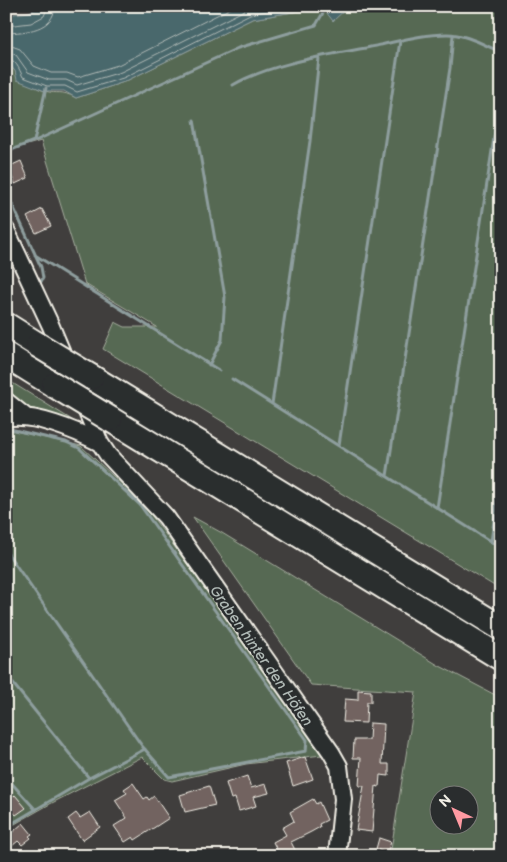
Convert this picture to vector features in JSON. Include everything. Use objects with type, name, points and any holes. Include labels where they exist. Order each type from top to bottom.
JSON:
[{"type":"highway","points":[[6,325],[501,628]]},
{"type":"highway","points":[[6,355],[501,658]]},
{"type":"street","points":[[6,230],[100,443],[108,455],[166,516],[339,766],[343,799],[339,855]]},
{"type":"street","points":[[14,411],[82,433],[100,443]]},
{"type":"green space","points":[[501,6],[501,590],[103,349],[115,322],[125,327],[157,327],[85,284],[41,141],[6,151],[6,61],[34,86],[76,98],[124,82],[252,19],[322,7]]},
{"type":"green space","points":[[6,379],[77,423],[48,418],[22,406],[23,403],[6,392]]},
{"type":"green space","points":[[6,429],[81,446],[143,504],[274,682],[322,755],[246,764],[172,781],[164,779],[142,757],[50,804],[6,829]]},
{"type":"green space","points":[[193,517],[438,665],[501,698],[501,849],[468,856],[390,856],[416,692],[311,685]]},
{"type":"water","points":[[41,6],[349,6],[333,21],[322,7],[252,19],[124,82],[76,98],[64,91],[45,91],[17,80],[15,71],[6,61],[6,15],[29,12]]},
{"type":"building","points":[[21,161],[28,178],[15,184],[8,167]]},
{"type":"building","points":[[42,209],[51,226],[36,233],[27,217]]},
{"type":"building","points":[[358,690],[371,691],[371,702],[367,702],[366,723],[343,722],[345,699],[358,700]]},
{"type":"building","points":[[370,723],[384,724],[382,764],[389,764],[389,776],[380,775],[379,787],[376,786],[372,832],[356,830],[364,786],[359,786],[361,758],[353,758],[354,740],[369,740]]},
{"type":"building","points":[[305,757],[313,779],[293,786],[286,763]]},
{"type":"building","points":[[247,776],[251,788],[266,784],[269,793],[253,797],[256,806],[239,811],[235,798],[231,799],[226,783]]},
{"type":"building","points":[[133,783],[144,799],[147,797],[149,800],[154,796],[169,818],[135,840],[133,837],[125,842],[114,826],[127,818],[115,800],[127,793],[124,789]]},
{"type":"building","points":[[209,786],[215,805],[185,812],[180,795]]},
{"type":"building","points":[[15,795],[26,808],[16,815],[6,804]]},
{"type":"building","points":[[313,799],[316,804],[319,802],[327,820],[319,824],[320,827],[291,842],[296,852],[289,856],[280,856],[273,842],[286,835],[282,828],[294,821],[290,812]]},
{"type":"building","points":[[90,812],[100,827],[82,840],[68,819],[76,813],[80,818]]},
{"type":"building","points":[[23,823],[32,834],[29,836],[31,838],[22,845],[18,841],[6,851],[6,838]]},
{"type":"building","points":[[379,838],[391,842],[387,853],[376,849]]},
{"type":"waterway","points":[[35,141],[238,48],[316,25],[327,6]]},
{"type":"waterway","points":[[233,85],[266,70],[284,65],[429,35],[454,34],[475,40],[501,52]]},
{"type":"waterway","points":[[387,476],[450,68],[453,35]]},
{"type":"waterway","points":[[339,445],[400,41]]},
{"type":"waterway","points":[[272,404],[310,141],[319,58]]},
{"type":"waterway","name":"Graben hinter den Höfen","points":[[6,152],[34,141],[46,88]]},
{"type":"waterway","points":[[437,508],[501,92]]},
{"type":"waterway","points":[[194,120],[225,297],[222,340],[209,365]]},
{"type":"waterway","name":"Graben hinter den Höfen","points":[[6,191],[41,267],[43,278],[39,285]]},
{"type":"waterway","points":[[35,255],[220,371]]},
{"type":"waterway","points":[[232,379],[501,548]]},
{"type":"waterway","name":"Graben hinter den Höfen","points":[[6,551],[142,746],[169,777],[306,751],[307,740],[140,505],[79,448],[66,442],[10,429],[9,426]]},
{"type":"waterway","points":[[491,542],[501,472]]},
{"type":"waterway","points":[[6,675],[89,778]]},
{"type":"waterway","name":"Graben hinter den Höfen","points":[[6,827],[89,778],[145,749]]},
{"type":"waterway","points":[[6,777],[36,810]]}]
